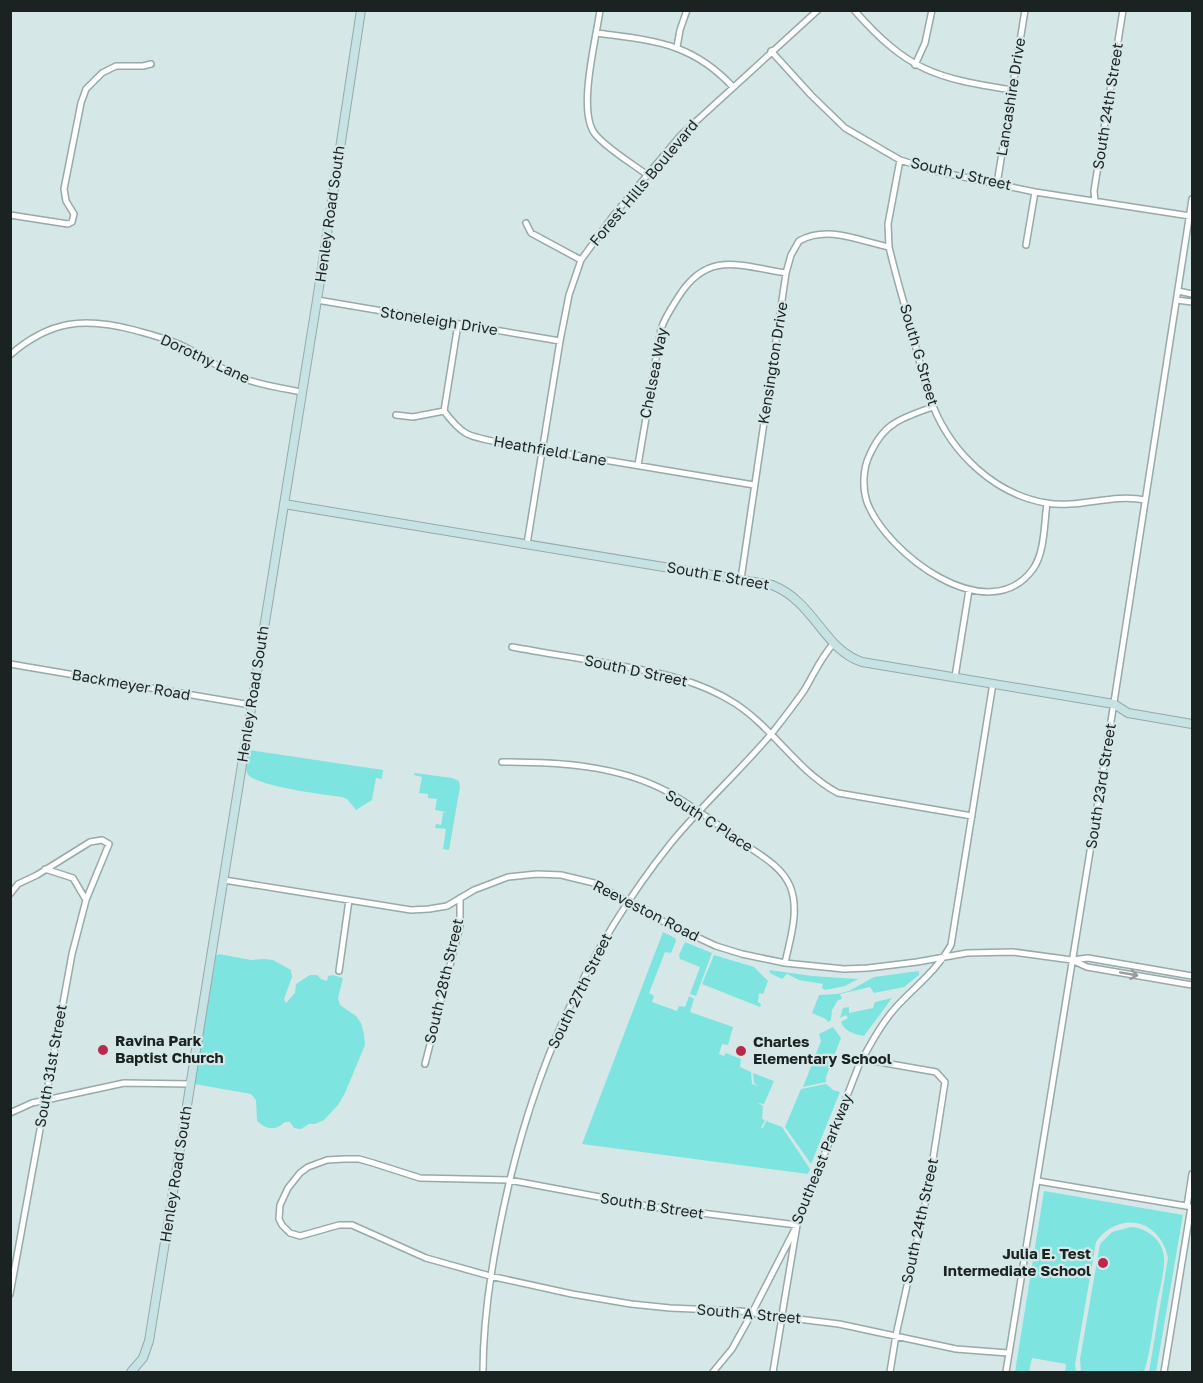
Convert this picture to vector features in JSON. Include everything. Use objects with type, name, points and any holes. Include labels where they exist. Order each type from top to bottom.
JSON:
[{"type":"street","name":"Henley Road South","points":[[131,1372],[143,1358],[149,1341],[317,300],[361,10]]},
{"type":"street","points":[[600,10],[586,101],[590,125],[600,139],[647,175]]},
{"type":"street","points":[[677,47],[687,10]]},
{"type":"street","name":"Forest Hills Boulevard","points":[[527,544],[560,341],[569,295],[581,260],[613,216],[689,127],[818,10]]},
{"type":"street","points":[[854,10],[880,39],[915,65],[953,80],[1012,90]]},
{"type":"street","points":[[915,65],[925,43],[932,10]]},
{"type":"street","name":"Lancashire Drive","points":[[997,184],[1025,10]]},
{"type":"street","name":"South 24th Street","points":[[1095,201],[1094,191],[1123,10]]},
{"type":"street","points":[[597,33],[648,40],[677,47],[711,66],[733,87]]},
{"type":"street","name":"South J Street","points":[[771,51],[845,128],[900,160],[935,171],[1035,192],[1190,216]]},
{"type":"street","points":[[10,215],[68,224],[72,222],[74,214],[66,201],[64,189],[83,95],[95,79],[106,70],[116,66],[151,64]]},
{"type":"street","name":"South G Street","points":[[900,160],[888,224],[889,247],[933,407],[953,442],[980,472],[1003,487],[1047,503],[1077,503],[1125,497],[1145,500]]},
{"type":"street","points":[[1026,245],[1035,192]]},
{"type":"street","name":"South 23rd Street","points":[[1006,1372],[1114,704],[1192,199]]},
{"type":"street","points":[[526,223],[531,233],[581,260]]},
{"type":"street","name":"Kensington Drive","points":[[741,579],[786,273],[791,256],[799,242],[816,234],[837,234],[889,247]]},
{"type":"street","name":"Chelsea Way","points":[[638,465],[661,329],[685,286],[701,271],[719,265],[786,273]]},
{"type":"street","points":[[1178,291],[1192,294]]},
{"type":"street","name":"Stoneleigh Drive","points":[[317,300],[560,341]]},
{"type":"street","points":[[1177,300],[1192,302]]},
{"type":"street","name":"Dorothy Lane","points":[[10,355],[34,337],[54,328],[71,323],[110,323],[180,344],[238,376],[260,384],[302,392]]},
{"type":"street","points":[[396,415],[413,417],[444,411],[458,324]]},
{"type":"street","points":[[933,407],[896,422],[877,439],[864,472],[866,499],[878,522],[903,551],[941,579],[969,590],[992,592],[1006,590],[1018,584],[1032,571],[1040,552],[1047,503]]},
{"type":"street","name":"Heathfield Lane","points":[[444,411],[463,433],[474,438],[754,485]]},
{"type":"street","name":"South E Street","points":[[284,504],[772,585],[792,596],[813,615],[846,655],[862,662],[1114,704],[1128,713],[1192,724]]},
{"type":"street","points":[[955,677],[969,590]]},
{"type":"street","name":"South 27th Street","points":[[483,1372],[483,1343],[490,1276],[509,1180],[525,1119],[554,1041],[581,982],[610,928],[670,845],[771,733],[804,690],[824,654],[834,643]]},
{"type":"street","name":"South D Street","points":[[512,647],[681,678],[714,691],[735,704],[771,733],[819,782],[838,793],[972,816]]},
{"type":"street","name":"Backmeyer Road","points":[[10,664],[251,705]]},
{"type":"street","points":[[945,956],[951,945],[993,683]]},
{"type":"street","name":"South C Place","points":[[502,762],[583,766],[612,772],[668,792],[778,867],[790,885],[794,909],[785,963]]},
{"type":"street","name":"South 31st Street","points":[[10,1294],[65,986],[86,900],[109,844],[104,840],[90,842],[45,869]]},
{"type":"street","points":[[10,894],[18,884],[45,869],[73,878],[86,900]]},
{"type":"street","name":"Reeveston Road","points":[[224,880],[420,909],[447,906],[474,890],[508,877],[537,874],[561,875],[594,883],[630,901],[658,919],[716,946],[785,963],[844,969],[867,968],[967,953],[1013,952],[1072,960],[1088,958],[1192,976]]},
{"type":"street","points":[[10,882],[18,884]]},
{"type":"street","name":"South 28th Street","points":[[425,1064],[460,926],[459,898]]},
{"type":"street","points":[[339,972],[349,900]]},
{"type":"street","name":"Southeast Parkway","points":[[713,1372],[732,1349],[797,1225],[862,1059],[871,1042],[896,1007],[931,974],[945,956]]},
{"type":"street","name":"Reeveston Road","points":[[1072,960],[1087,967],[1192,985]]},
{"type":"street","name":"South 24th Street","points":[[862,1059],[936,1072],[942,1076],[945,1088],[928,1191],[890,1372]]},
{"type":"street","points":[[10,1113],[32,1103],[124,1083],[190,1083]]},
{"type":"street","name":"South B Street","points":[[490,1276],[426,1258],[352,1226],[339,1225],[300,1236],[295,1235],[282,1225],[279,1210],[288,1188],[308,1167],[329,1160],[358,1159],[420,1178],[509,1180],[653,1207],[797,1225]]},
{"type":"street","points":[[1164,1372],[1190,1207],[1192,1174]]},
{"type":"street","points":[[1038,1181],[1190,1207]]},
{"type":"street","points":[[773,1372],[797,1225]]},
{"type":"street","name":"South A Street","points":[[490,1276],[631,1304],[752,1313],[839,1324],[961,1349],[1008,1353]]},
{"type":"shaded area","points":[[249,750],[383,770],[382,779],[376,778],[372,800],[356,810],[347,799],[342,797],[275,786],[252,778],[246,771]]},
{"type":"shaded area","points":[[415,773],[459,781],[460,787],[449,850],[443,849],[446,829],[435,828],[436,824],[441,825],[443,813],[446,812],[435,810],[437,799],[428,798],[428,794],[419,793],[422,777],[414,775]]},
{"type":"shaded area","points":[[663,932],[675,938],[676,941],[671,953],[665,952],[649,993],[654,996],[652,1002],[677,1011],[679,1006],[685,1007],[689,996],[694,999],[690,1012],[733,1027],[728,1045],[722,1044],[719,1054],[724,1056],[726,1053],[741,1059],[740,1067],[751,1072],[752,1084],[759,1086],[754,1083],[753,1073],[774,1081],[764,1104],[758,1103],[763,1106],[762,1119],[765,1120],[761,1128],[766,1121],[782,1127],[810,1169],[808,1174],[582,1144]]},
{"type":"shaded area","points":[[685,942],[712,953],[696,996],[690,994],[700,967],[680,959],[679,955]]},
{"type":"shaded area","points":[[219,954],[251,960],[273,960],[291,970],[292,977],[284,999],[286,1003],[295,993],[296,984],[310,975],[317,975],[327,981],[328,976],[333,975],[343,978],[338,998],[340,1005],[356,1016],[361,1023],[365,1045],[345,1093],[338,1105],[324,1120],[301,1129],[294,1128],[290,1122],[268,1128],[257,1121],[256,1100],[251,1094],[194,1084],[216,956]]},
{"type":"shaded area","points":[[714,955],[754,967],[768,981],[763,994],[759,993],[760,1007],[702,984]]},
{"type":"shaded area","points":[[769,970],[858,979],[845,986],[825,990],[822,988],[823,984],[799,980],[787,974],[782,979],[770,973]]},
{"type":"shaded area","points":[[919,971],[919,975],[904,987],[874,993],[870,987],[840,994],[842,999],[838,1000],[832,1010],[831,1020],[828,1022],[812,1013],[819,995],[849,991],[874,977]]},
{"type":"shaded area","points":[[892,998],[864,1036],[850,1032],[841,1022],[848,1018],[846,1015],[840,1018],[843,1008],[849,1007],[849,1013],[873,1008],[875,1002]]},
{"type":"shaded area","points":[[833,1027],[841,1038],[826,1082],[803,1087],[821,1041],[819,1034]]},
{"type":"shaded area","points":[[826,1084],[840,1092],[811,1164],[785,1127],[801,1089]]},
{"type":"shaded area","points":[[1044,1191],[1183,1215],[1156,1372],[1149,1372],[1168,1258],[1164,1245],[1148,1227],[1138,1223],[1127,1223],[1105,1232],[1096,1242],[1075,1365],[1076,1372],[1065,1372],[1066,1364],[1032,1358],[1029,1372],[1015,1372]]},
{"type":"shaded area","points":[[1131,1227],[1148,1232],[1160,1244],[1164,1256],[1162,1280],[1144,1372],[1081,1372],[1080,1359],[1100,1244],[1112,1232]]},
{"type":"place","name":"Ravina Park Baptist Church","points":[[103,1050]]},
{"type":"place","name":"Charles Elementary School","points":[[741,1051]]},
{"type":"place","name":"Julia E. Test Intermediate School","points":[[1103,1263]]}]
